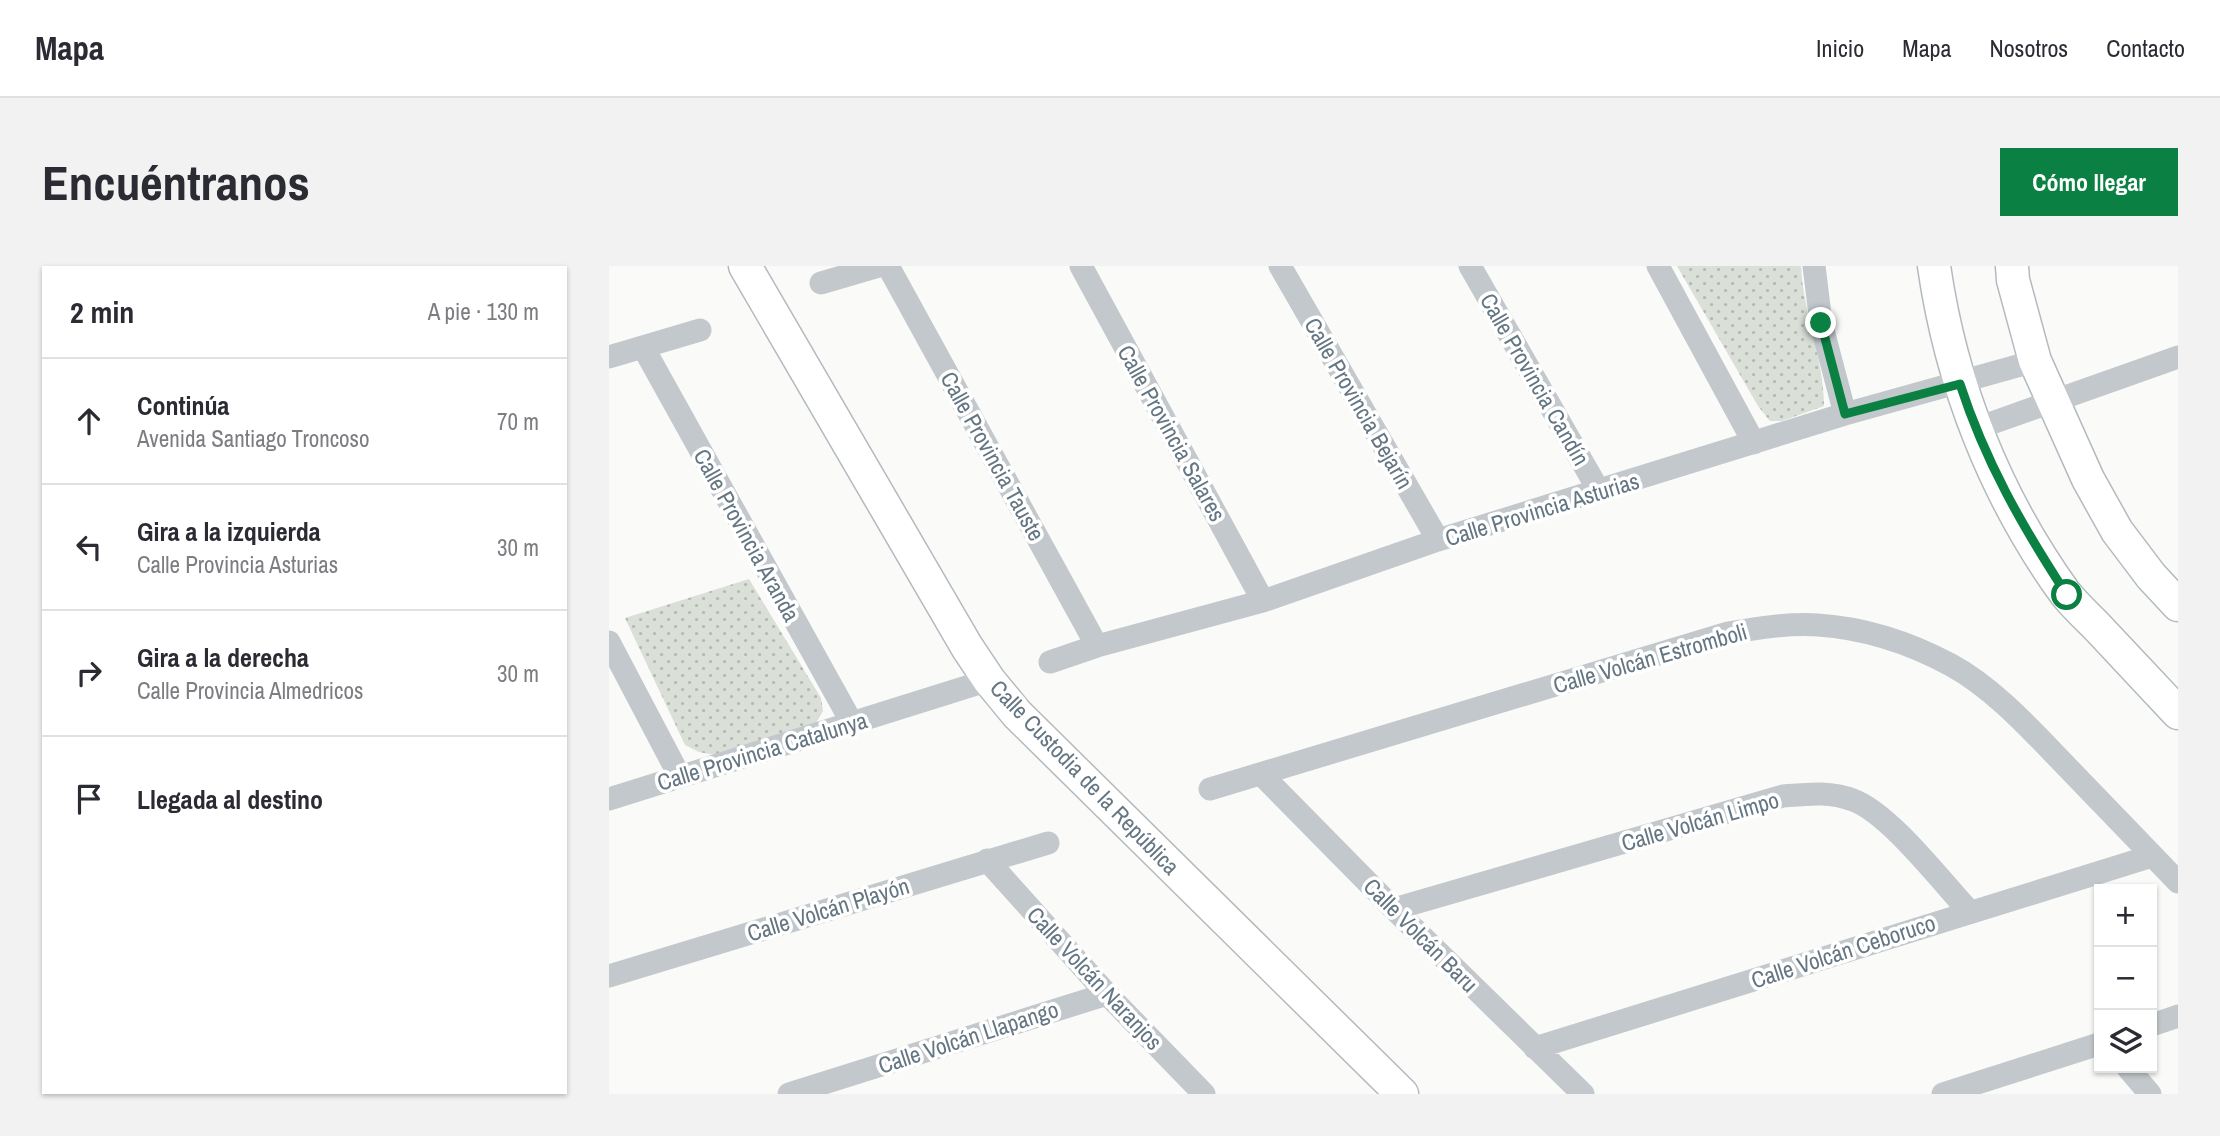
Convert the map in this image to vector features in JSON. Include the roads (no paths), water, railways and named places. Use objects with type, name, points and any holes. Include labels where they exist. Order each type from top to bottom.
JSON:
[{"type":"main road","name":"Calle Custodia de la República","points":[[745,266],[960,635],[989,680],[1017,714],[1402,1094]]},
{"type":"main road","points":[[1934,266],[1939,300],[1960,384],[1975,429],[2004,493],[2067,595],[2178,713]]},
{"type":"main road","points":[[2012,266],[2013,280],[2035,361],[2088,479],[2117,531],[2151,576],[2178,605]]},
{"type":"street","points":[[821,283],[879,266]]},
{"type":"street","name":"Calle Provincia Tauste","points":[[888,266],[1097,646]]},
{"type":"street","name":"Calle Provincia Salares","points":[[1081,266],[1262,601]]},
{"type":"street","name":"Calle Provincia Bejarín","points":[[1280,266],[1439,540]]},
{"type":"street","name":"Calle Provincia Candín","points":[[1470,266],[1599,491]]},
{"type":"street","points":[[1658,266],[1754,443]]},
{"type":"street","points":[[1814,266],[1821,323],[1845,414]]},
{"type":"street","points":[[609,357],[700,330]]},
{"type":"street","name":"Calle Provincia Aranda","points":[[643,347],[852,723]]},
{"type":"street","points":[[1975,429],[2178,357]]},
{"type":"street","name":"Calle Provincia Asturias","points":[[1050,662],[1097,646],[1262,601],[1439,540],[1845,414],[2035,361]]},
{"type":"street","name":"Calle Volcán Estromboli","points":[[1210,789],[1728,633],[1770,626],[1818,625],[1865,632],[1911,647],[1952,666],[1990,693],[2031,729],[2178,882]]},
{"type":"street","points":[[609,642],[680,777]]},
{"type":"street","name":"Calle Provincia Catalunya","points":[[609,799],[989,680]]},
{"type":"street","name":"Calle Volcán Baru","points":[[1261,774],[1583,1094]]},
{"type":"street","name":"Calle Volcán Limpo","points":[[1394,909],[1783,796],[1821,793],[1854,800],[1886,821],[1969,911]]},
{"type":"street","name":"Calle Volcán Playón","points":[[609,976],[1048,843]]},
{"type":"street","name":"Calle Volcán Ceboruco","points":[[1535,1048],[2152,856]]},
{"type":"street","name":"Calle Volcán Naranjos","points":[[987,860],[1107,994],[1204,1094]]},
{"type":"street","name":"Calle Volcán Llapango","points":[[789,1094],[1107,994]]},
{"type":"street","points":[[2157,1024],[2178,1016]]},
{"type":"street","points":[[1943,1094],[2094,1046]]},
{"type":"street","points":[[2132,1073],[2150,1094]]}]
